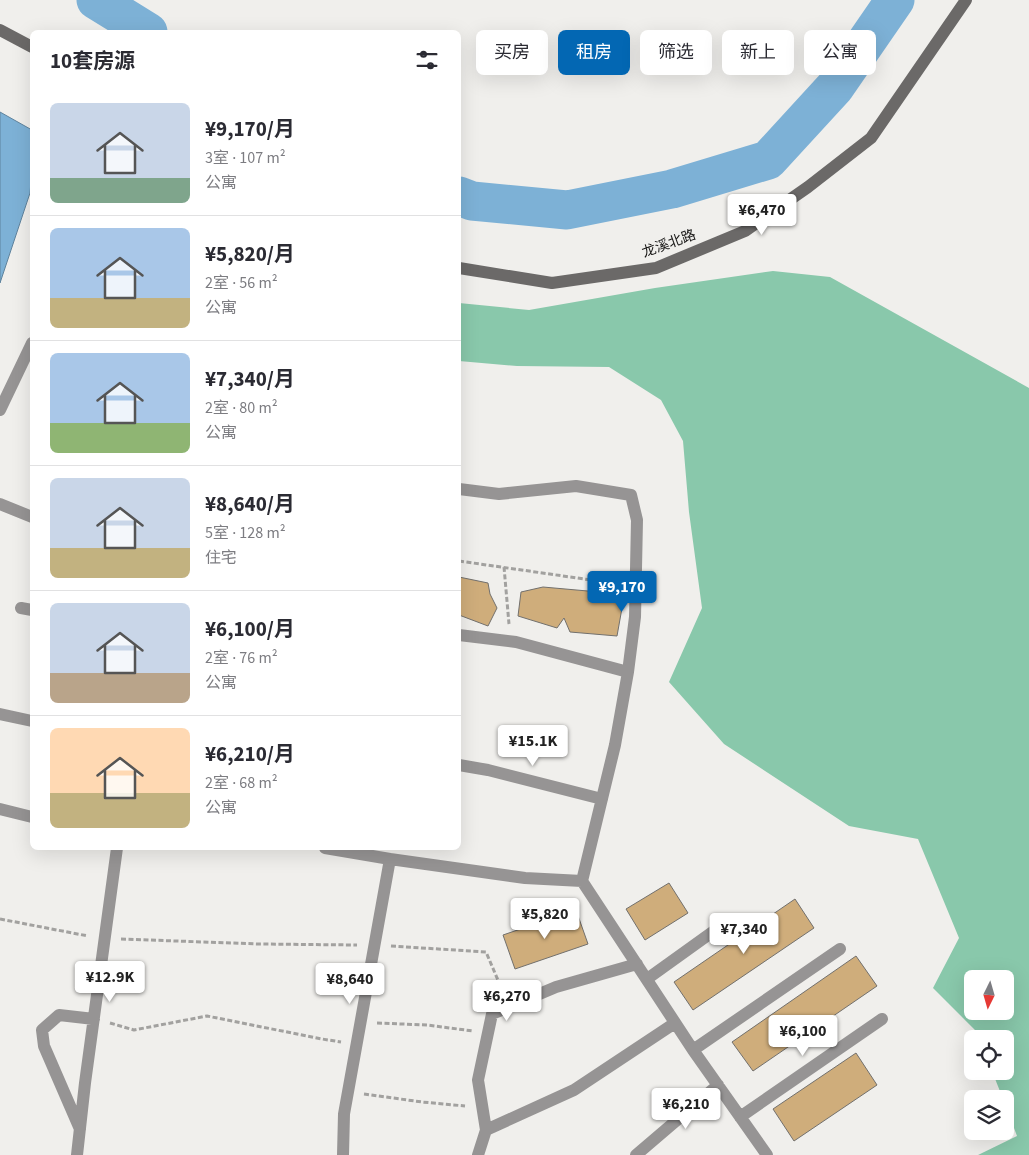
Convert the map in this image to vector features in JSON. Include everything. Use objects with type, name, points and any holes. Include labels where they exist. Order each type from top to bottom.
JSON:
[{"type":"street","name":"龙溪北路","points":[[461,268],[552,282],[656,268],[745,231],[808,187],[870,138],[966,0]]},
{"type":"street","points":[[0,30],[30,47]]},
{"type":"street","points":[[0,410],[30,347]]},
{"type":"street","points":[[461,489],[499,494],[576,486],[631,495],[637,520],[635,617],[628,672],[614,745],[582,881],[693,1050],[767,1155]]},
{"type":"street","points":[[0,504],[30,516]]},
{"type":"street","points":[[461,635],[516,642],[628,672]]},
{"type":"street","points":[[0,714],[30,721]]},
{"type":"street","points":[[461,766],[488,770],[602,799]]},
{"type":"street","points":[[0,809],[30,816]]},
{"type":"street","points":[[77,1155],[117,850]]},
{"type":"street","points":[[337,850],[525,878],[582,881]]},
{"type":"street","points":[[343,1155],[344,1114],[390,859]]},
{"type":"street","points":[[647,979],[718,928]]},
{"type":"street","points":[[693,1050],[840,949]]},
{"type":"street","points":[[478,1155],[486,1130],[478,1080],[492,1014],[556,987],[637,964]]},
{"type":"street","points":[[80,1130],[44,1046],[42,1030],[59,1015],[94,1019]]},
{"type":"street","points":[[740,1117],[882,1019]]},
{"type":"street","points":[[486,1130],[574,1090],[676,1023]]},
{"type":"street","points":[[636,1155],[718,1085]]},
{"type":"path","points":[[461,561],[636,586]]},
{"type":"path","points":[[504,567],[511,641]]},
{"type":"path","points":[[0,919],[105,939],[259,944],[375,945],[486,952],[509,1007]]},
{"type":"path","points":[[94,1019],[134,1030],[207,1016],[322,1039],[357,1044]]},
{"type":"path","points":[[361,1022],[427,1025],[488,1034]]},
{"type":"path","points":[[348,1092],[483,1108]]},
{"type":"green space","points":[[773,271],[830,277],[1029,388],[1029,1155],[978,1155],[1009,1140],[1014,1140],[1014,1137],[1017,1136],[1014,1128],[1014,1090],[999,1090],[996,1080],[1014,1080],[1014,1030],[975,1030],[965,1020],[1014,1020],[1014,970],[964,970],[964,1019],[933,988],[959,938],[918,839],[849,826],[724,744],[669,682],[702,608],[689,512],[683,441],[661,400],[609,367],[517,366],[461,361],[461,303],[529,310],[655,288]]},
{"type":"water","points":[[0,112],[30,129],[30,193],[0,283]]},
{"type":"building","points":[[461,577],[488,583],[490,594],[497,608],[488,626],[461,616]]},
{"type":"building","points":[[543,587],[610,593],[622,608],[617,636],[570,632],[564,618],[557,628],[518,616],[521,592]]},
{"type":"building","points":[[669,883],[688,913],[645,940],[626,909]]},
{"type":"building","points":[[795,899],[814,928],[693,1010],[674,982]]},
{"type":"building","points":[[576,910],[588,944],[515,969],[503,935]]},
{"type":"building","points":[[856,956],[877,986],[753,1071],[732,1042]]},
{"type":"building","points":[[856,1053],[877,1085],[794,1141],[773,1109]]},
{"type":"waterway","points":[[96,0],[145,30]]},
{"type":"waterway","points":[[461,197],[472,201],[567,210],[672,189],[768,160],[835,87],[895,0]]}]
